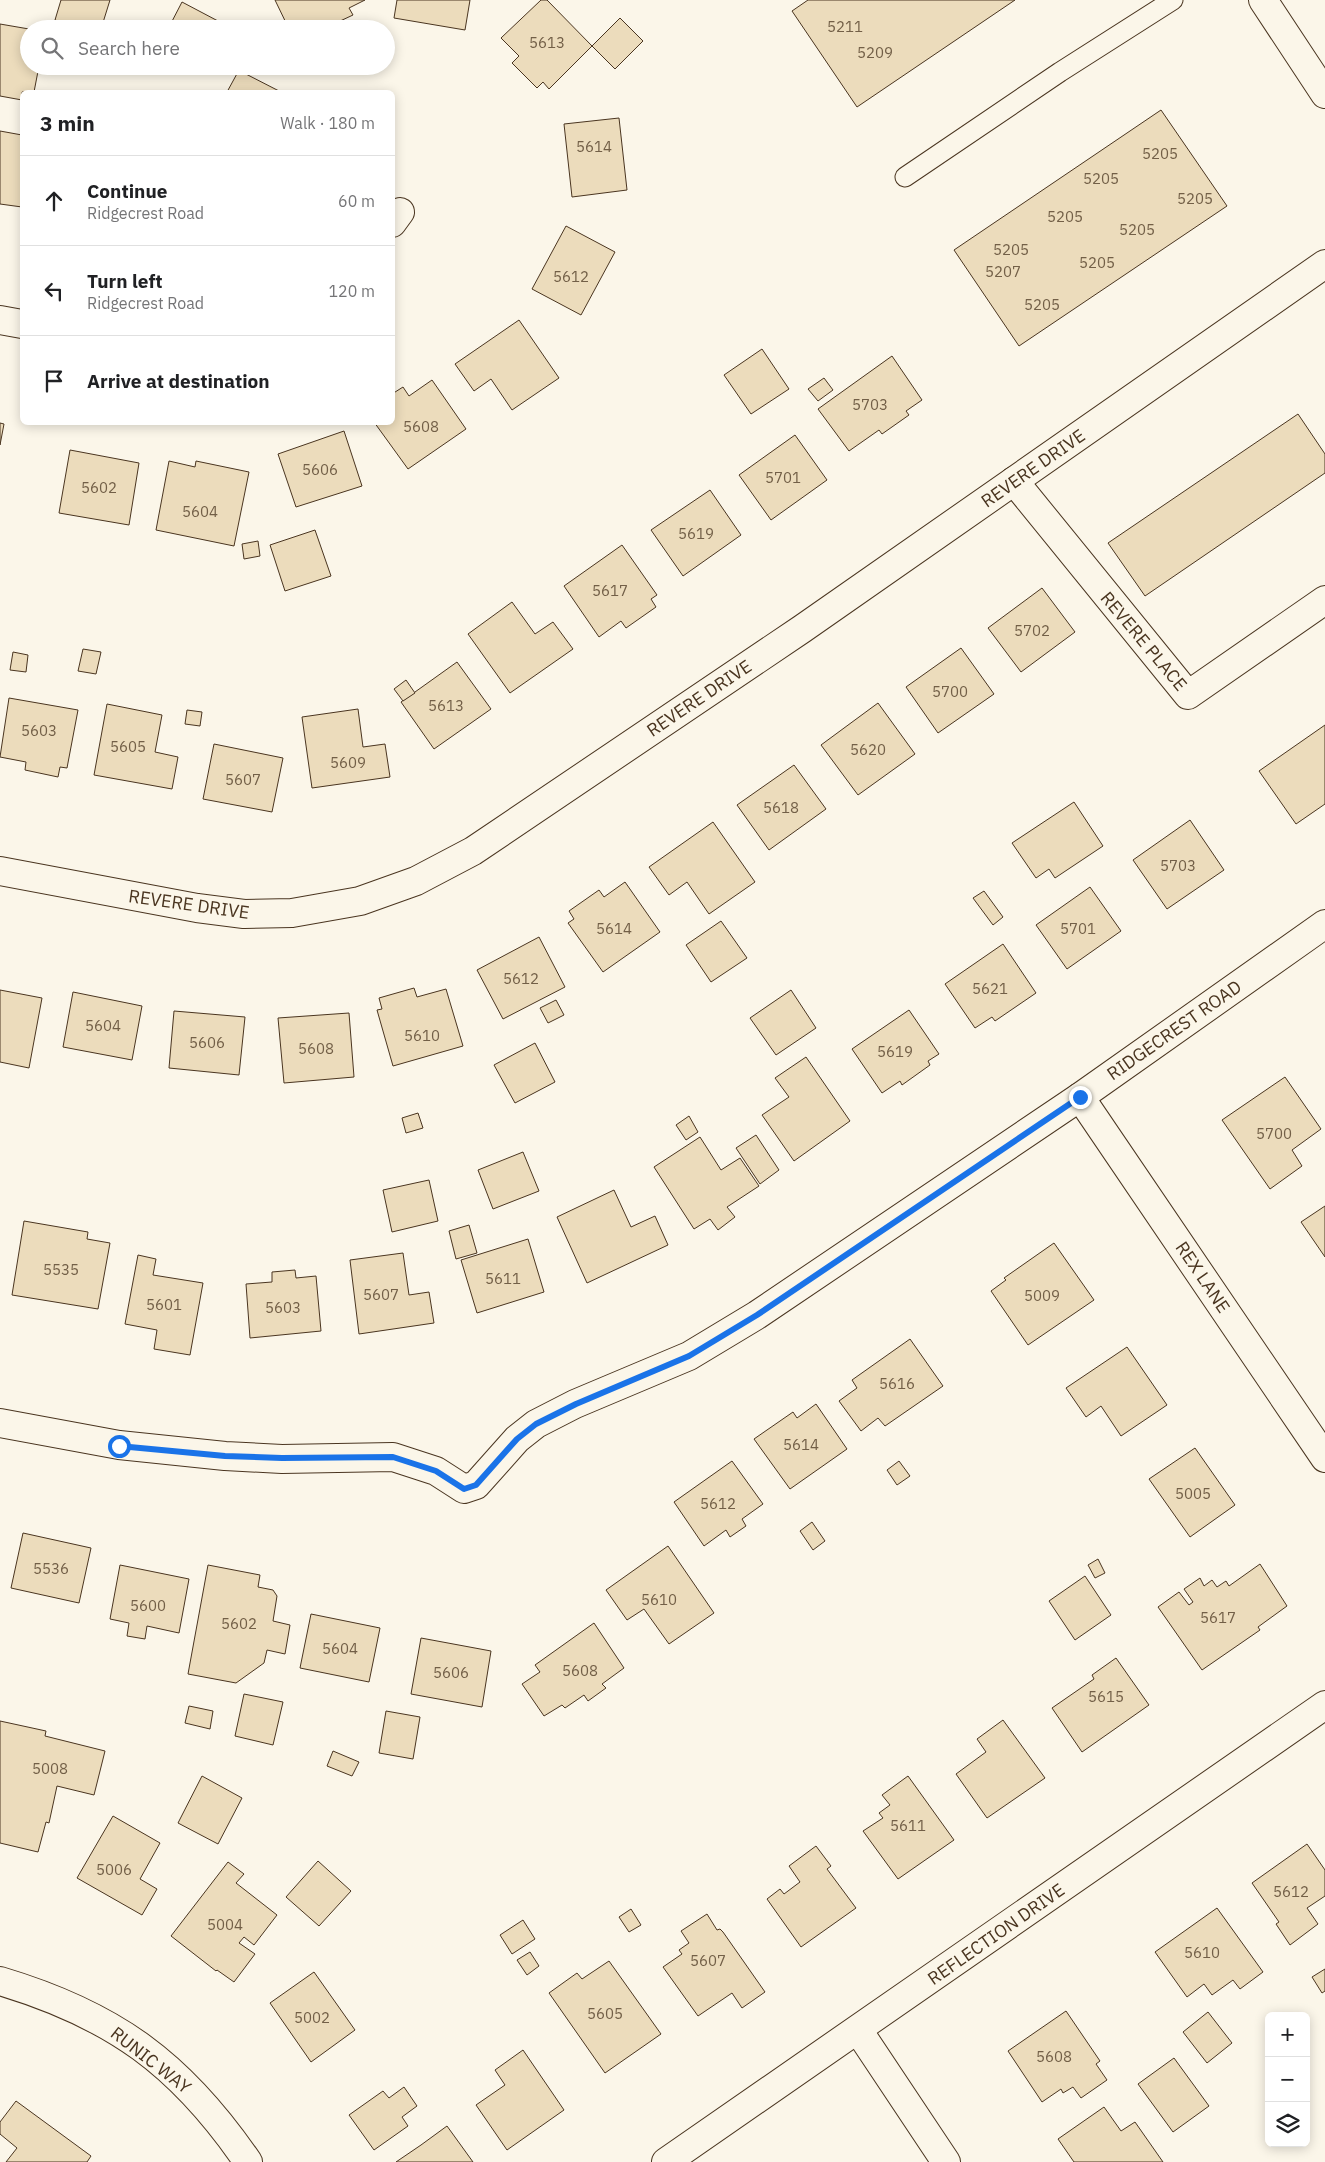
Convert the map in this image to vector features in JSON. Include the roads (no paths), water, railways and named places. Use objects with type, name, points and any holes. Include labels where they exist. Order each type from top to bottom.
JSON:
[{"type":"street","points":[[1262,0],[1325,94]]},
{"type":"street","name":"REVERE DRIVE","points":[[0,871],[197,908],[244,914],[292,913],[360,901],[416,881],[489,840],[802,629],[1325,264]]},
{"type":"street","points":[[0,320],[20,324]]},
{"type":"street","name":"REVERE PLACE","points":[[1014,481],[1188,695],[1325,600]]},
{"type":"street","name":"RIDGECREST ROAD","points":[[0,1423],[119,1446],[225,1456],[282,1458],[393,1457],[436,1471],[464,1489],[476,1485],[517,1439],[536,1424],[576,1404],[689,1356],[757,1315],[1080,1097],[1325,924]]},
{"type":"street","name":"REX LANE","points":[[1080,1097],[1325,1458]]},
{"type":"street","name":"REFLECTION DRIVE","points":[[666,2162],[1325,1705]]},
{"type":"street","name":"RUNIC WAY","points":[[0,1981],[45,1994],[89,2014],[130,2039],[167,2067],[196,2095],[225,2128],[248,2162]]},
{"type":"street","points":[[858,2030],[946,2162]]},
{"type":"lane","points":[[905,177],[1060,72],[1173,0]]}]
